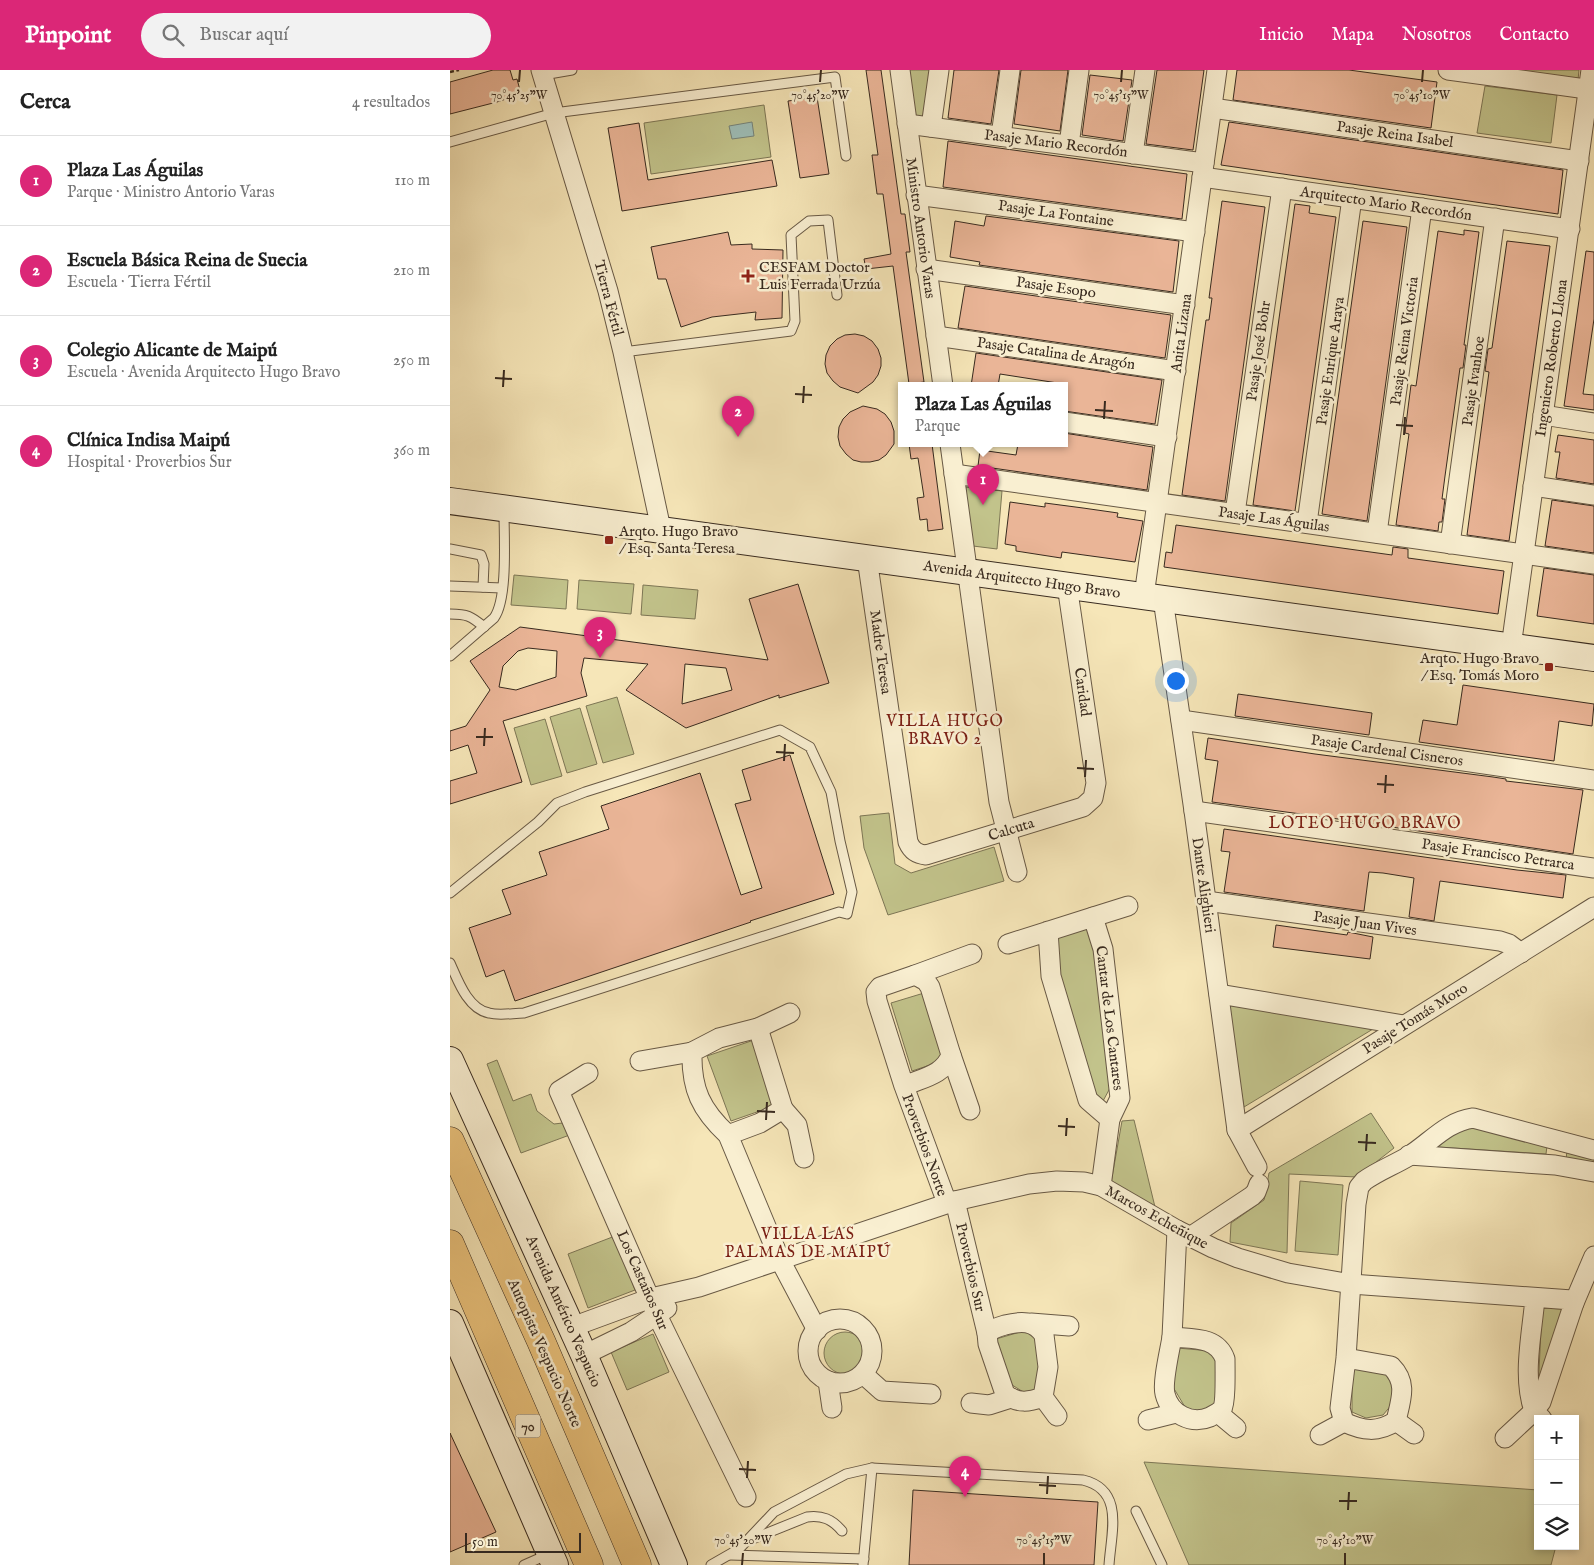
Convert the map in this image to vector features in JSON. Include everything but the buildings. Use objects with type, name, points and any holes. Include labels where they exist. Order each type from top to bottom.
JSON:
[{"type":"highway","points":[[450,1120],[466,1176]]},
{"type":"highway","name":"Autopista Vespucio Norte","points":[[450,1142],[541,1341],[637,1565]]},
{"type":"highway","name":"70","points":[[450,1244],[588,1565]]},
{"type":"street","name":"Ministro Antorio Varas","points":[[900,70],[942,382]]},
{"type":"street","points":[[931,127],[939,70]]},
{"type":"street","points":[[1001,136],[1010,70]]},
{"type":"street","points":[[1069,145],[1079,70]]},
{"type":"street","points":[[1134,154],[1145,70]]},
{"type":"street","name":"Anita Lizana","points":[[1153,597],[1158,502],[1217,70]]},
{"type":"street","points":[[1448,70],[1592,90]]},
{"type":"street","name":"Ingeniero Roberto Llona","points":[[1511,647],[1579,161],[1592,90],[1592,70]]},
{"type":"street","name":"Tierra Fértil","points":[[542,72],[595,245],[623,352],[661,529]]},
{"type":"street","name":"Pasaje Reina Isabel","points":[[1212,108],[1579,161]]},
{"type":"street","name":"Pasaje Mario Recordón","points":[[907,124],[1134,154],[1203,170]]},
{"type":"street","name":"Arquitecto Mario Recordón","points":[[1203,170],[1282,188],[1570,229]]},
{"type":"street","name":"Pasaje José Bohr","points":[[1235,513],[1282,188]]},
{"type":"street","name":"Pasaje La Fontaine","points":[[916,194],[1195,232]]},
{"type":"street","name":"Pasaje Enrique Araya","points":[[1307,523],[1352,198]]},
{"type":"street","name":"Pasaje Reina Victoria","points":[[1377,533],[1422,208]]},
{"type":"street","name":"Pasaje Ivanhoe","points":[[1450,544],[1496,218]]},
{"type":"street","name":"Pasaje Esopo","points":[[926,268],[1185,305]]},
{"type":"street","name":"Pasaje Catalina de Aragón","points":[[936,336],[1176,371]]},
{"type":"street","points":[[1543,416],[1594,423]]},
{"type":"street","points":[[1068,423],[1166,437]]},
{"type":"street","points":[[950,447],[999,802],[1017,872]]},
{"type":"street","name":"Pasaje Las Águilas","points":[[954,474],[1594,564]]},
{"type":"street","points":[[1534,486],[1594,495]]},
{"type":"street","name":"Avenida Arquitecto Hugo Bravo","points":[[450,501],[1594,658]]},
{"type":"street","name":"Madre Teresa","points":[[867,558],[908,842],[914,852],[926,855]]},
{"type":"street","name":"Caridad","points":[[1067,585],[1096,783],[1093,798]]},
{"type":"street","name":"Dante Alighieri","points":[[1153,597],[1181,720],[1237,1130],[1258,1176],[1256,1192],[1252,1196],[1183,1234]]},
{"type":"street","name":"Pasaje Cardenal Cisneros","points":[[1181,720],[1594,780]]},
{"type":"street","name":"Calcuta","points":[[926,855],[1083,807],[1093,798]]},
{"type":"street","name":"Pasaje Francisco Petrarca","points":[[1194,811],[1594,868]]},
{"type":"street","name":"Pasaje Juan Vives","points":[[1206,900],[1500,941],[1509,944],[1520,953]]},
{"type":"street","points":[[1008,944],[1128,906]]},
{"type":"street","name":"Pasaje Tomás Moro","points":[[1237,1130],[1594,907]]},
{"type":"street","name":"Cantar de Los Cantares","points":[[1094,917],[1103,949],[1120,1098],[1110,1118],[1102,1186]]},
{"type":"street","name":"Cantar de Los Cantares","points":[[1048,931],[1051,976],[1088,1100],[1110,1118]]},
{"type":"street","name":"Proverbios Norte","points":[[951,1202],[904,1086],[877,1001],[876,992],[880,987],[972,954]]},
{"type":"street","points":[[915,975],[926,981],[930,987],[970,1110]]},
{"type":"street","points":[[1219,994],[1404,1025]]},
{"type":"street","points":[[640,1060],[692,1052],[719,1038],[758,1028],[790,1013]]},
{"type":"street","points":[[758,1028],[783,1109],[797,1126],[804,1158]]},
{"type":"street","points":[[692,1052],[692,1072],[697,1093],[712,1120],[728,1135],[780,1260],[817,1330]]},
{"type":"street","name":"Proverbios Norte","points":[[904,1086],[942,1070],[948,1065],[951,1055]]},
{"type":"street","name":"Avenida Américo Vespucio","points":[[450,1060],[572,1327],[674,1565]]},
{"type":"street","name":"Los Castaños Sur","points":[[588,1072],[559,1091],[654,1306],[746,1497]]},
{"type":"street","points":[[728,1135],[760,1124],[783,1109]]},
{"type":"street","points":[[1344,1422],[1340,1408],[1346,1358],[1356,1204],[1359,1187],[1364,1181],[1376,1172],[1410,1155],[1448,1126],[1473,1118],[1594,1150]]},
{"type":"street","points":[[1555,1165],[1556,1139]]},
{"type":"street","points":[[1410,1155],[1555,1165],[1594,1172]]},
{"type":"street","name":"Marcos Echeñique","points":[[572,1327],[654,1306],[699,1287],[951,1202],[1044,1182],[1070,1181],[1102,1186],[1183,1234],[1230,1255],[1262,1266],[1319,1280],[1573,1302]]},
{"type":"street","name":"Proverbios Sur","points":[[951,1202],[987,1333],[988,1344],[1005,1394],[1011,1398]]},
{"type":"street","points":[[1172,1336],[1210,1341],[1223,1354],[1225,1359],[1224,1405],[1218,1414],[1204,1420],[1196,1420],[1176,1413],[1171,1408],[1165,1393],[1183,1234]]},
{"type":"street","points":[[1538,1415],[1573,1302],[1594,1256]]},
{"type":"street","points":[[1535,1298],[1528,1378],[1530,1399],[1538,1415]]},
{"type":"street","name":"Marcos Echeñique","points":[[584,1355],[631,1332],[654,1306]]},
{"type":"street","points":[[840,1319],[852,1321],[863,1328],[870,1339],[873,1351],[870,1364],[863,1374],[855,1380],[846,1383],[828,1381],[819,1376],[809,1358],[808,1348],[811,1338],[817,1330],[827,1322],[840,1319]]},
{"type":"street","name":"Proverbios Sur","points":[[987,1333],[994,1328],[1017,1322],[1069,1326]]},
{"type":"street","points":[[450,1323],[553,1559]]},
{"type":"street","points":[[1031,1323],[1044,1335],[1048,1367],[1043,1396],[1057,1416]]},
{"type":"street","points":[[1344,1422],[1356,1427],[1372,1430],[1387,1427],[1396,1421],[1403,1384],[1391,1366],[1346,1358]]},
{"type":"street","points":[[863,1374],[882,1391],[931,1394]]},
{"type":"street","points":[[828,1381],[832,1408]]},
{"type":"street","points":[[971,1403],[989,1405],[1011,1398],[1026,1402],[1043,1396]]},
{"type":"street","points":[[1148,1420],[1176,1413]]},
{"type":"street","points":[[1218,1414],[1236,1428]]},
{"type":"street","points":[[1505,1438],[1534,1418]]},
{"type":"street","points":[[1396,1421],[1414,1434]]},
{"type":"street","points":[[1320,1435],[1344,1422]]},
{"type":"lane","points":[[542,72],[572,70]]},
{"type":"lane","points":[[450,142],[554,113],[834,77],[846,156]]},
{"type":"lane","points":[[623,352],[791,331],[795,321],[791,234],[809,221],[828,220],[837,295]]},
{"type":"lane","points":[[450,656],[484,627],[499,611],[502,588],[504,509]]},
{"type":"lane","points":[[450,549],[481,555],[484,564],[483,587]]},
{"type":"lane","points":[[450,586],[502,588]]},
{"type":"lane","points":[[450,614],[472,616],[484,627]]},
{"type":"lane","points":[[450,893],[538,822],[557,803],[585,792],[780,730],[810,747],[831,792],[852,892],[847,914],[839,912],[524,1013],[489,1014],[475,1007],[458,981],[450,963]]},
{"type":"lane","points":[[730,1555],[863,1562],[872,1468]]},
{"type":"lane","points":[[713,1565],[730,1555],[747,1541],[768,1516],[781,1508],[846,1474],[872,1468],[1084,1480],[1091,1482],[1109,1497],[1114,1512],[1108,1565]]},
{"type":"lane","points":[[1136,1511],[1162,1565]]},
{"type":"lane","points":[[747,1541],[807,1517],[814,1516],[830,1520],[842,1531]]},
{"type":"lane","points":[[524,1565],[553,1559]]},
{"type":"path","points":[[450,72],[459,70]]},
{"type":"green space","points":[[908,70],[935,70],[928,123],[915,119]]},
{"type":"green space","points":[[1483,70],[1579,70],[1578,80]]},
{"type":"green space","points":[[1485,86],[1557,95],[1551,143],[1477,133]]},
{"type":"green space","points":[[764,105],[771,157],[651,174],[644,123]]},
{"type":"green space","points":[[964,487],[1002,491],[997,549],[973,546]]},
{"type":"green space","points":[[514,575],[568,580],[566,609],[511,605]]},
{"type":"green space","points":[[579,580],[634,584],[631,614],[577,609]]},
{"type":"green space","points":[[643,585],[698,590],[695,619],[641,615]]},
{"type":"green space","points":[[617,697],[634,754],[603,763],[586,706]]},
{"type":"green space","points":[[580,708],[597,764],[567,773],[550,717]]},
{"type":"green space","points":[[545,719],[562,776],[531,785],[514,728]]},
{"type":"green space","points":[[889,813],[895,864],[911,873],[994,847],[1004,881],[888,915],[864,848],[860,816]]},
{"type":"green space","points":[[1087,927],[1096,949],[1110,1088],[1103,1101],[1092,1095],[1057,977],[1054,937]]},
{"type":"green space","points":[[924,993],[945,1060],[912,1071],[891,1003]]},
{"type":"green space","points":[[1226,1005],[1378,1026],[1244,1107]]},
{"type":"green space","points":[[754,1040],[777,1105],[731,1121],[707,1056]]},
{"type":"green space","points":[[497,1060],[513,1101],[531,1094],[537,1111],[554,1124],[571,1122],[575,1133],[521,1153],[487,1064]]},
{"type":"green space","points":[[1371,1113],[1394,1148],[1357,1177],[1289,1174],[1287,1253],[1230,1242],[1231,1223],[1264,1200],[1269,1173]]},
{"type":"green space","points":[[1134,1120],[1155,1207],[1111,1183],[1122,1121]]},
{"type":"green space","points":[[1476,1127],[1548,1138],[1546,1154],[1438,1147],[1456,1131]]},
{"type":"green space","points":[[1567,1148],[1594,1155],[1594,1163],[1566,1162]]},
{"type":"green space","points":[[1300,1181],[1343,1185],[1338,1255],[1295,1251]]},
{"type":"green space","points":[[615,1236],[635,1290],[588,1308],[568,1254]]},
{"type":"green space","points":[[1542,1308],[1564,1309],[1538,1392]]},
{"type":"green space","points":[[1027,1330],[1037,1337],[1039,1364],[1037,1387],[1028,1395],[1009,1383],[996,1339]]},
{"type":"green space","points":[[849,1332],[857,1335],[863,1341],[866,1353],[863,1365],[857,1371],[841,1374],[833,1371],[827,1365],[824,1349],[827,1341],[833,1335]]},
{"type":"green space","points":[[653,1334],[669,1372],[627,1390],[611,1352]]},
{"type":"green space","points":[[1177,1348],[1211,1351],[1222,1365],[1221,1400],[1201,1413],[1185,1407],[1173,1387]]},
{"type":"green space","points":[[1352,1368],[1389,1374],[1398,1388],[1393,1403],[1383,1415],[1366,1418],[1352,1412]]},
{"type":"green space","points":[[1144,1462],[1534,1490],[1534,1550],[1555,1550],[1551,1565],[1189,1565]]},
{"type":"water","points":[[752,122],[754,136],[732,139],[729,126]]},
{"type":"place","name":"CESFAM Doctor Luis Ferrada Urzúa","points":[[748,276]]},
{"type":"place","name":"Escuela Básica Reina de Suecia","points":[[738,437]]},
{"type":"place","name":"Plaza Las Águilas","points":[[983,505]]},
{"type":"place","name":"Arqto. Hugo Bravo / Esq. Santa Teresa","points":[[609,540]]},
{"type":"place","name":"Colegio Alicante de Maipú","points":[[600,658]]},
{"type":"place","name":"Arqto. Hugo Bravo / Esq. Tomás Moro","points":[[1549,667]]},
{"type":"place","name":"Clínica Indisa Maipú","points":[[965,1497]]},
{"type":"district","name":"VILLA HUGO BRAVO 2","points":[[945,729]]},
{"type":"district","name":"LOTEO HUGO BRAVO","points":[[1365,822]]},
{"type":"district","name":"VILLA LAS PALMAS DE MAIPÚ","points":[[808,1242]]}]
